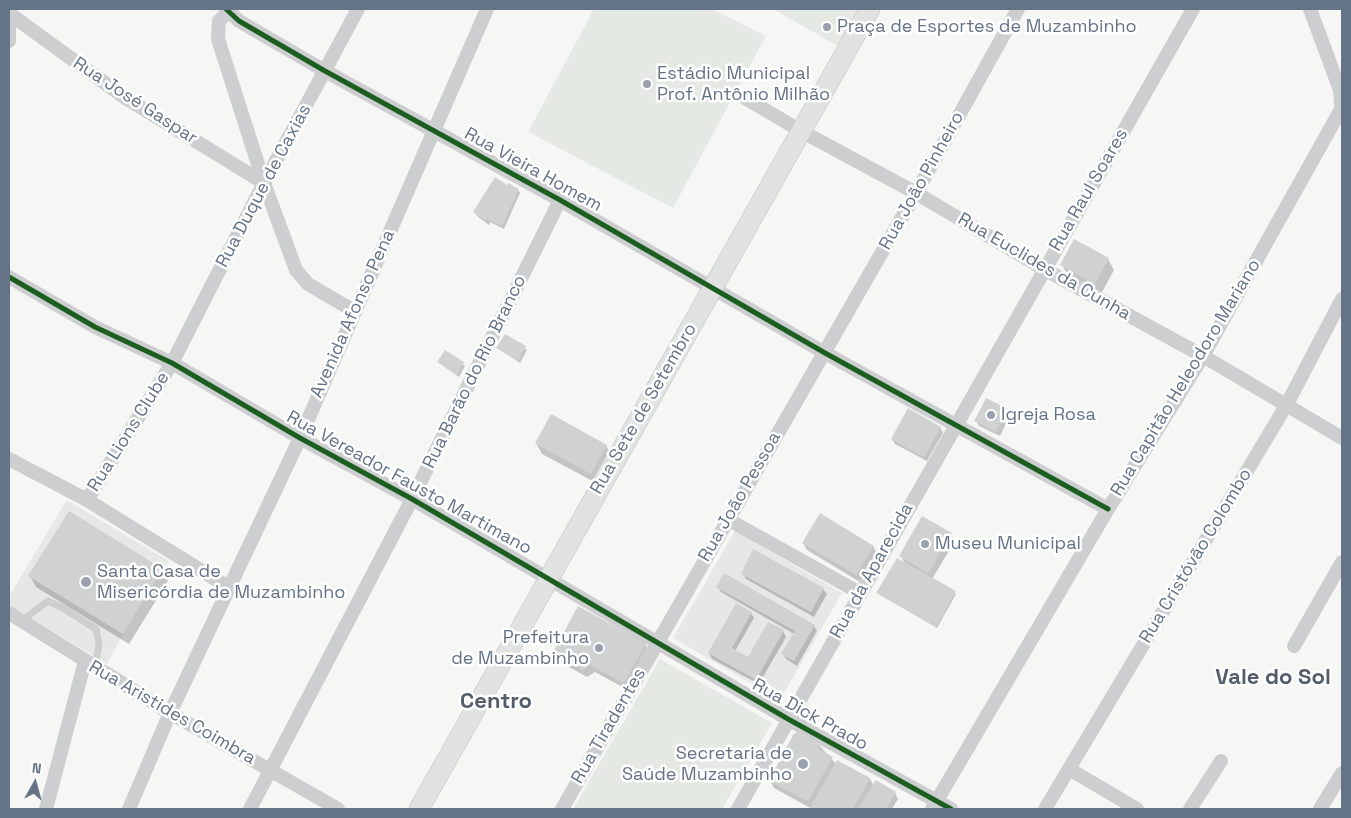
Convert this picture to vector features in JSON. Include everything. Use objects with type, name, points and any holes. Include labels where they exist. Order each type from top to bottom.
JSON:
[{"type":"main road","name":"Rua Sete de Setembro","points":[[419,809],[548,577],[870,9]]},
{"type":"street","name":"Rua Duque de Caxias","points":[[172,363],[264,183],[358,9]]},
{"type":"street","name":"Avenida Afonso Pena","points":[[129,809],[170,713],[228,587],[300,438],[487,9]]},
{"type":"street","name":"Rua João Pinheiro","points":[[825,352],[1018,9]]},
{"type":"street","name":"Rua Raul Soares","points":[[956,423],[1193,9]]},
{"type":"street","points":[[1310,9],[1341,105]]},
{"type":"street","name":"Rua Vieira Homem","points":[[228,10],[325,72],[560,200],[825,352],[1108,508]]},
{"type":"street","points":[[228,10],[219,21],[218,38],[264,183],[296,270],[308,284],[354,311]]},
{"type":"street","points":[[9,41],[10,11]]},
{"type":"street","name":"Rua José Gaspar","points":[[10,11],[124,97],[264,183]]},
{"type":"street","name":"Rua Euclides da Cunha","points":[[745,98],[801,131],[916,193],[1044,269],[1203,356],[1342,438]]},
{"type":"street","name":"Rua Capitão Heleodoro Mariano","points":[[934,805],[1108,508],[1203,356],[1331,127],[1341,105]]},
{"type":"street","name":"Rua Barão do Rio Branco","points":[[250,809],[412,499],[560,200]]},
{"type":"street","name":"Rua Vereador Fausto Martimano","points":[[9,278],[95,327],[172,363],[300,438],[412,499],[548,577],[657,643]]},
{"type":"street","name":"Rua Cristóvão Colombo","points":[[1045,809],[1286,404],[1342,299]]},
{"type":"street","name":"Rua João Pessoa","points":[[657,643],[825,352]]},
{"type":"street","name":"Rua Lions Clube","points":[[87,500],[172,363]]},
{"type":"street","name":"Rua da Aparecida","points":[[738,809],[956,423]]},
{"type":"street","points":[[9,460],[87,500],[228,587]]},
{"type":"street","points":[[727,519],[860,593]]},
{"type":"street","points":[[1294,646],[1342,562]]},
{"type":"street","name":"Rua Aristides Coimbra","points":[[9,613],[170,713],[338,809]]},
{"type":"street","name":"Rua Dick Prado","points":[[657,643],[934,805],[952,809]]},
{"type":"street","name":"Rua Tiradentes","points":[[562,809],[657,643]]},
{"type":"street","points":[[46,809],[90,665]]},
{"type":"street","points":[[1190,809],[1221,761]]},
{"type":"street","points":[[1069,770],[1137,809]]},
{"type":"street","points":[[1320,809],[1342,773]]},
{"type":"lane","points":[[21,621],[48,600],[96,629],[99,644],[90,665]]},
{"type":"shaded area","name":"Estádio Municipal Prof. Antônio Milhão","points":[[594,9],[713,9],[766,36],[673,208],[528,132]]},
{"type":"shaded area","name":"Praça de Esportes de Muzambinho","points":[[773,9],[858,9],[838,46]]},
{"type":"shaded area","name":"Santa Casa de Misericórdia de Muzambinho","points":[[67,500],[169,561],[123,634],[107,664],[9,605],[9,596]]},
{"type":"shaded area","points":[[735,531],[842,593],[780,700],[673,638]]},
{"type":"shaded area","points":[[660,659],[772,723],[722,809],[573,809]]},
{"type":"building","points":[[495,177],[507,185],[508,183],[519,189],[502,226],[487,219],[486,221],[473,212]]},
{"type":"building","points":[[1074,239],[1109,258],[1095,284],[1060,265]]},
{"type":"building","points":[[505,334],[526,346],[518,361],[496,348]]},
{"type":"building","points":[[445,350],[464,362],[457,375],[437,362]]},
{"type":"building","name":"Igreja Rosa","points":[[986,398],[1008,409],[996,432],[974,421]]},
{"type":"building","points":[[908,408],[941,427],[924,457],[891,439]]},
{"type":"building","points":[[551,414],[607,445],[591,474],[535,443]]},
{"type":"building","points":[[69,511],[163,569],[123,634],[28,576]]},
{"type":"building","points":[[820,513],[874,546],[856,575],[802,543]]},
{"type":"building","name":"Museu Municipal","points":[[922,516],[952,533],[928,573],[899,556]]},
{"type":"building","points":[[753,549],[824,588],[811,612],[741,574]]},
{"type":"building","points":[[897,558],[956,591],[936,627],[876,593]]},
{"type":"building","points":[[724,573],[815,625],[794,661],[781,654],[795,631],[716,587]]},
{"type":"building","points":[[736,603],[752,612],[732,648],[748,657],[768,622],[784,630],[756,680],[708,653]]},
{"type":"building","name":"Prefeitura de Muzambinho","points":[[578,606],[646,643],[624,683],[590,665],[583,670],[552,654]]},
{"type":"building","name":"Secretaria de Saúde Muzambinho","points":[[797,732],[821,745],[819,749],[833,757],[808,801],[769,781],[793,735]]},
{"type":"building","points":[[837,760],[870,778],[853,809],[810,808]]},
{"type":"building","points":[[876,780],[896,792],[886,809],[858,809]]},
{"type":"cycle path","points":[[226,9],[239,21],[325,71],[560,200],[825,353],[1108,509]]},
{"type":"cycle path","points":[[9,277],[95,327],[172,363],[300,438],[412,499],[788,719],[951,809]]},
{"type":"place","name":"Praça de Esportes de Muzambinho","points":[[827,27]]},
{"type":"place","name":"Estádio Municipal Prof. Antônio Milhão","points":[[647,84]]},
{"type":"place","name":"Igreja Rosa","points":[[991,415]]},
{"type":"place","name":"Museu Municipal","points":[[925,544]]},
{"type":"place","name":"Santa Casa de Misericórdia de Muzambinho","points":[[86,582]]},
{"type":"place","name":"Prefeitura de Muzambinho","points":[[599,648]]},
{"type":"place","name":"Secretaria de Saúde Muzambinho","points":[[803,764]]},
{"type":"district","name":"Vale do Sol","points":[[1273,678]]},
{"type":"district","name":"Centro","points":[[496,702]]}]
